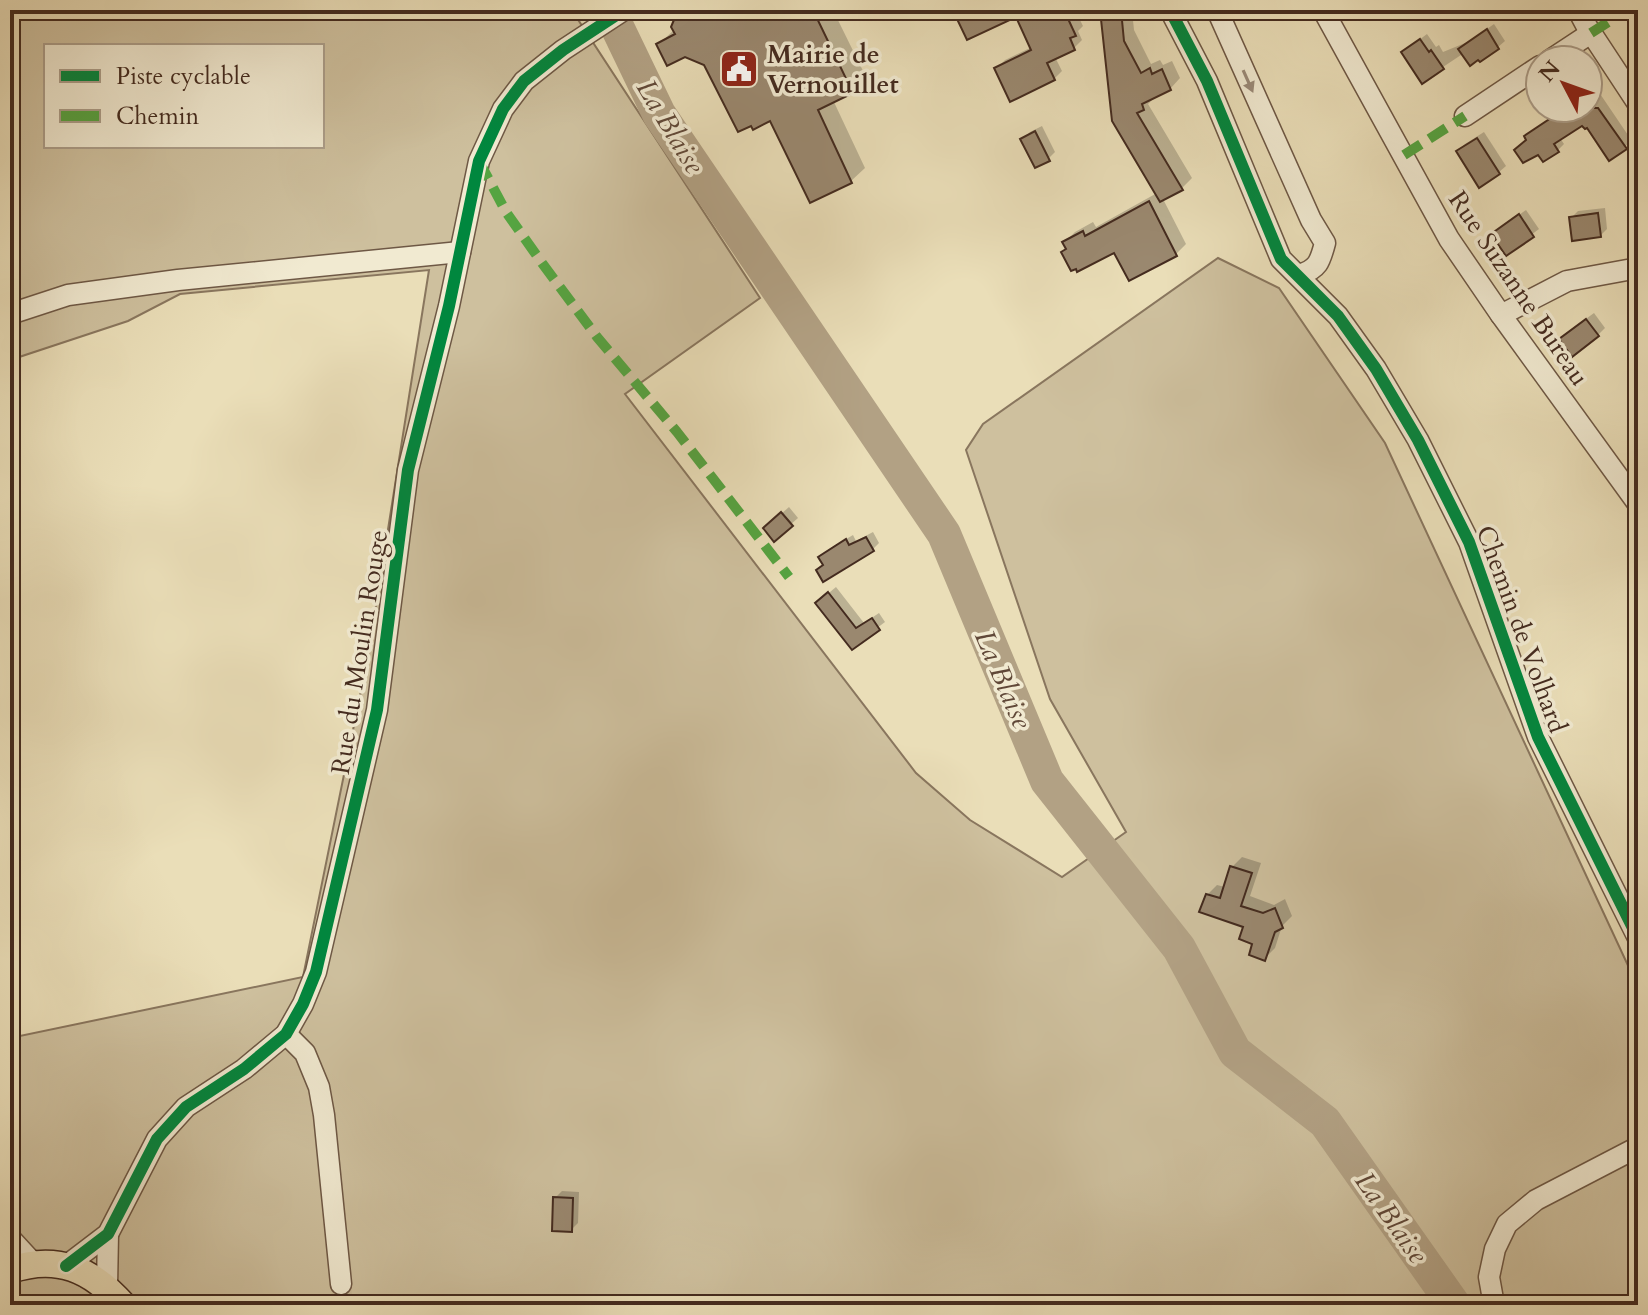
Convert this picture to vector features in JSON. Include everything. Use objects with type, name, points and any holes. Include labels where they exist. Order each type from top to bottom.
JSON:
[{"type":"main road","points":[[22,1267],[66,1266],[81,1271],[115,1296]]},
{"type":"street","name":"Rue du Moulin Rouge","points":[[66,1266],[108,1234],[157,1139],[186,1107],[244,1069],[286,1034],[303,1004],[316,972],[367,759],[377,710],[408,470],[449,306],[479,161],[503,109],[524,81],[563,50],[624,10]]},
{"type":"street","name":"Chemin de Volhard","points":[[1170,10],[1207,81],[1281,259],[1338,316],[1376,369],[1431,466],[1469,542],[1538,737],[1638,938]]},
{"type":"street","points":[[1217,10],[1311,220],[1325,243],[1321,260],[1311,271],[1299,275]]},
{"type":"street","name":"Rue Suzanne Bureau","points":[[1323,10],[1449,239],[1638,504]]},
{"type":"street","points":[[1578,10],[1638,104]]},
{"type":"street","points":[[1574,44],[1591,33]]},
{"type":"street","points":[[1465,116],[1524,77]]},
{"type":"street","points":[[10,314],[68,295],[100,290],[460,252]]},
{"type":"street","points":[[1501,315],[1567,281],[1638,268]]},
{"type":"street","points":[[286,1034],[305,1053],[319,1087],[341,1284]]},
{"type":"street","points":[[1494,1305],[1489,1277],[1495,1249],[1507,1224],[1536,1200],[1638,1147]]},
{"type":"street","name":"Rue du Moulin Rouge","points":[[108,1234],[115,1296]]},
{"type":"street","points":[[10,1238],[22,1267]]},
{"type":"shaded area","points":[[10,10],[575,10],[577,18],[760,298],[625,394],[916,773],[970,820],[1062,877],[1126,832],[1050,699],[966,450],[983,424],[1218,258],[1279,288],[1385,443],[1638,987],[1638,1305],[10,1305],[10,1038],[303,977],[368,656],[429,270],[180,294],[128,321],[10,360]]},
{"type":"building","points":[[678,10],[813,10],[853,93],[818,110],[852,183],[810,203],[770,121],[753,130],[751,126],[738,132],[704,65],[685,57],[667,66],[656,44],[675,34],[671,27]]},
{"type":"building","points":[[976,10],[1064,10],[1076,36],[1070,38],[1075,50],[1047,63],[1055,80],[1010,102],[994,68],[1031,50],[1016,17],[967,40],[957,19]]},
{"type":"building","points":[[1100,10],[1121,10],[1124,41],[1141,73],[1150,68],[1152,74],[1162,69],[1171,90],[1142,104],[1144,110],[1137,113],[1183,190],[1160,202],[1112,121]]},
{"type":"building","points":[[1487,29],[1499,49],[1470,66],[1458,49]]},
{"type":"building","points":[[1420,39],[1444,69],[1422,84],[1401,52]]},
{"type":"building","points":[[1604,116],[1627,149],[1609,161],[1587,128],[1582,126],[1554,144],[1559,152],[1543,162],[1538,155],[1523,163],[1514,150],[1526,140],[1524,136],[1542,124],[1604,124]]},
{"type":"building","points":[[1035,131],[1050,161],[1035,168],[1020,139]]},
{"type":"building","points":[[1477,138],[1500,174],[1479,188],[1456,151]]},
{"type":"building","points":[[1149,201],[1177,256],[1129,281],[1114,253],[1077,272],[1076,269],[1071,271],[1061,252],[1066,249],[1062,242],[1083,231],[1085,236]]},
{"type":"building","points":[[1598,213],[1601,237],[1572,241],[1569,217]]},
{"type":"building","points":[[1519,214],[1534,237],[1506,256],[1491,234]]},
{"type":"building","points":[[1586,319],[1599,336],[1572,357],[1559,339]]},
{"type":"building","points":[[781,512],[793,526],[774,542],[763,528]]},
{"type":"building","points":[[866,537],[874,551],[823,582],[816,570],[823,565],[818,557],[846,539],[849,545]]},
{"type":"building","points":[[828,592],[856,628],[872,618],[880,630],[852,650],[815,603]]},
{"type":"building","points":[[1230,866],[1252,873],[1241,906],[1263,913],[1275,908],[1283,928],[1275,932],[1265,961],[1249,955],[1252,944],[1239,939],[1243,927],[1199,912],[1206,894],[1220,898]]},
{"type":"building","points":[[553,1197],[573,1198],[572,1232],[552,1231]]},
{"type":"waterway","name":"La Blaise","points":[[609,10],[659,114],[944,534],[1047,781],[1179,948],[1235,1052],[1325,1122],[1454,1305]]},
{"type":"tunnel","points":[[341,1284],[343,1305]]},
{"type":"marked path","points":[[1591,33],[1627,10]]},
{"type":"marked path","points":[[1404,155],[1465,116]]},
{"type":"marked path","points":[[479,161],[506,212],[597,337],[677,432],[789,577]]},
{"type":"cycle path","points":[[66,1266],[108,1234],[157,1139],[186,1107],[244,1069],[286,1034],[303,1004],[316,972],[377,710],[408,470],[449,306],[479,161],[503,109],[524,81],[563,50],[624,10]]},
{"type":"cycle path","points":[[1170,10],[1207,81],[1281,259],[1338,316],[1376,369],[1418,440],[1469,542],[1538,737],[1638,938]]},
{"type":"place","name":"Mairie de Vernouillet","points":[[739,69]]}]
